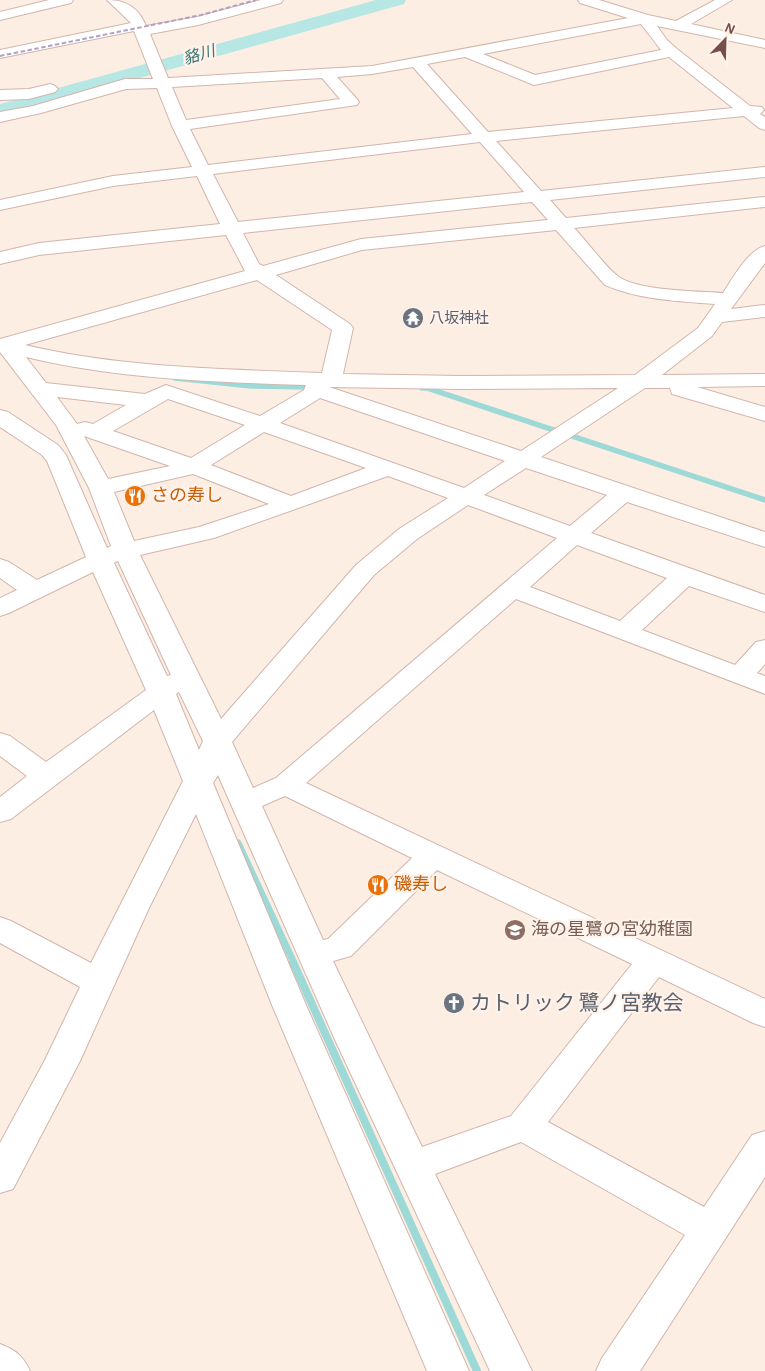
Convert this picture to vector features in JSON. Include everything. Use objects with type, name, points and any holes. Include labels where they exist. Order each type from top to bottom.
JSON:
[{"type":"street","points":[[0,16],[66,0]]},
{"type":"street","points":[[114,0],[136,18],[180,126],[254,270],[343,328],[322,387]]},
{"type":"street","points":[[0,54],[140,28],[198,21],[276,0]]},
{"type":"street","points":[[585,0],[608,3],[644,19],[764,43]]},
{"type":"street","points":[[678,26],[725,0]]},
{"type":"street","points":[[644,19],[662,43],[672,52],[765,125]]},
{"type":"street","points":[[135,66],[218,82],[372,70],[644,19]]},
{"type":"street","points":[[466,52],[534,80],[672,52]]},
{"type":"street","points":[[417,62],[559,223],[612,280],[619,285],[644,290],[729,299]]},
{"type":"street","points":[[0,117],[35,110],[125,84],[157,70]]},
{"type":"street","points":[[180,126],[351,102],[326,74]]},
{"type":"street","points":[[0,95],[29,94],[65,85]]},
{"type":"street","points":[[0,205],[96,184],[201,170],[484,137],[765,109]]},
{"type":"street","points":[[0,258],[39,249],[765,172]]},
{"type":"street","points":[[2,343],[254,270],[361,245],[765,202]]},
{"type":"street","points":[[0,1178],[62,1061],[133,908],[206,763],[365,570],[408,534],[641,382],[705,332],[751,266],[765,252]]},
{"type":"street","points":[[717,317],[765,312]]},
{"type":"street","points":[[2,343],[62,358],[114,366],[285,380],[322,387],[623,493],[764,538]]},
{"type":"street","points":[[2,343],[66,424],[101,488],[112,555]]},
{"type":"street","points":[[101,488],[193,466],[322,387],[765,380]]},
{"type":"street","points":[[668,381],[680,389],[765,414]]},
{"type":"street","points":[[40,389],[148,401]]},
{"type":"street","points":[[96,432],[166,391],[389,468],[574,537],[765,604]]},
{"type":"street","points":[[0,416],[50,450],[58,460],[112,555],[172,684],[206,763],[289,1005],[448,1371]]},
{"type":"street","points":[[66,424],[96,432],[193,466],[291,504]]},
{"type":"street","points":[[0,608],[112,555],[205,533],[389,468]]},
{"type":"street","points":[[245,802],[286,784],[623,493]]},
{"type":"street","points":[[0,568],[35,590]]},
{"type":"street","points":[[624,632],[684,576]]},
{"type":"street","points":[[512,589],[765,686]]},
{"type":"street","points":[[740,676],[765,648]]},
{"type":"street","points":[[172,684],[206,763],[245,802],[314,955],[511,1371]]},
{"type":"street","points":[[0,812],[172,684]]},
{"type":"street","points":[[0,742],[46,776]]},
{"type":"street","points":[[286,784],[765,1014]]},
{"type":"street","points":[[314,955],[338,948],[434,855]]},
{"type":"street","points":[[0,929],[99,982]]},
{"type":"street","points":[[413,1166],[524,1126],[654,960]]},
{"type":"street","points":[[524,1126],[710,1230]]},
{"type":"street","points":[[624,1369],[710,1230],[765,1146]]},
{"type":"street","points":[[0,1363],[9,1371]]},
{"type":"waterway","name":"貉川","points":[[0,111],[397,0]]},
{"type":"waterway","points":[[175,378],[251,386],[312,387]]},
{"type":"waterway","points":[[422,388],[427,388],[765,500]]},
{"type":"waterway","points":[[238,843],[294,963]]},
{"type":"waterway","points":[[293,962],[477,1371]]},
{"type":"railway","points":[[0,56],[201,15],[256,0]]},
{"type":"place","name":"八坂神社","points":[[413,318]]},
{"type":"place","name":"さの寿し","points":[[135,496]]},
{"type":"place","name":"磯寿し","points":[[378,885]]},
{"type":"place","name":"海の星鷺の宮幼稚園","points":[[515,930]]},
{"type":"place","name":"カトリック 鷺ノ宮教会","points":[[454,1003]]}]
